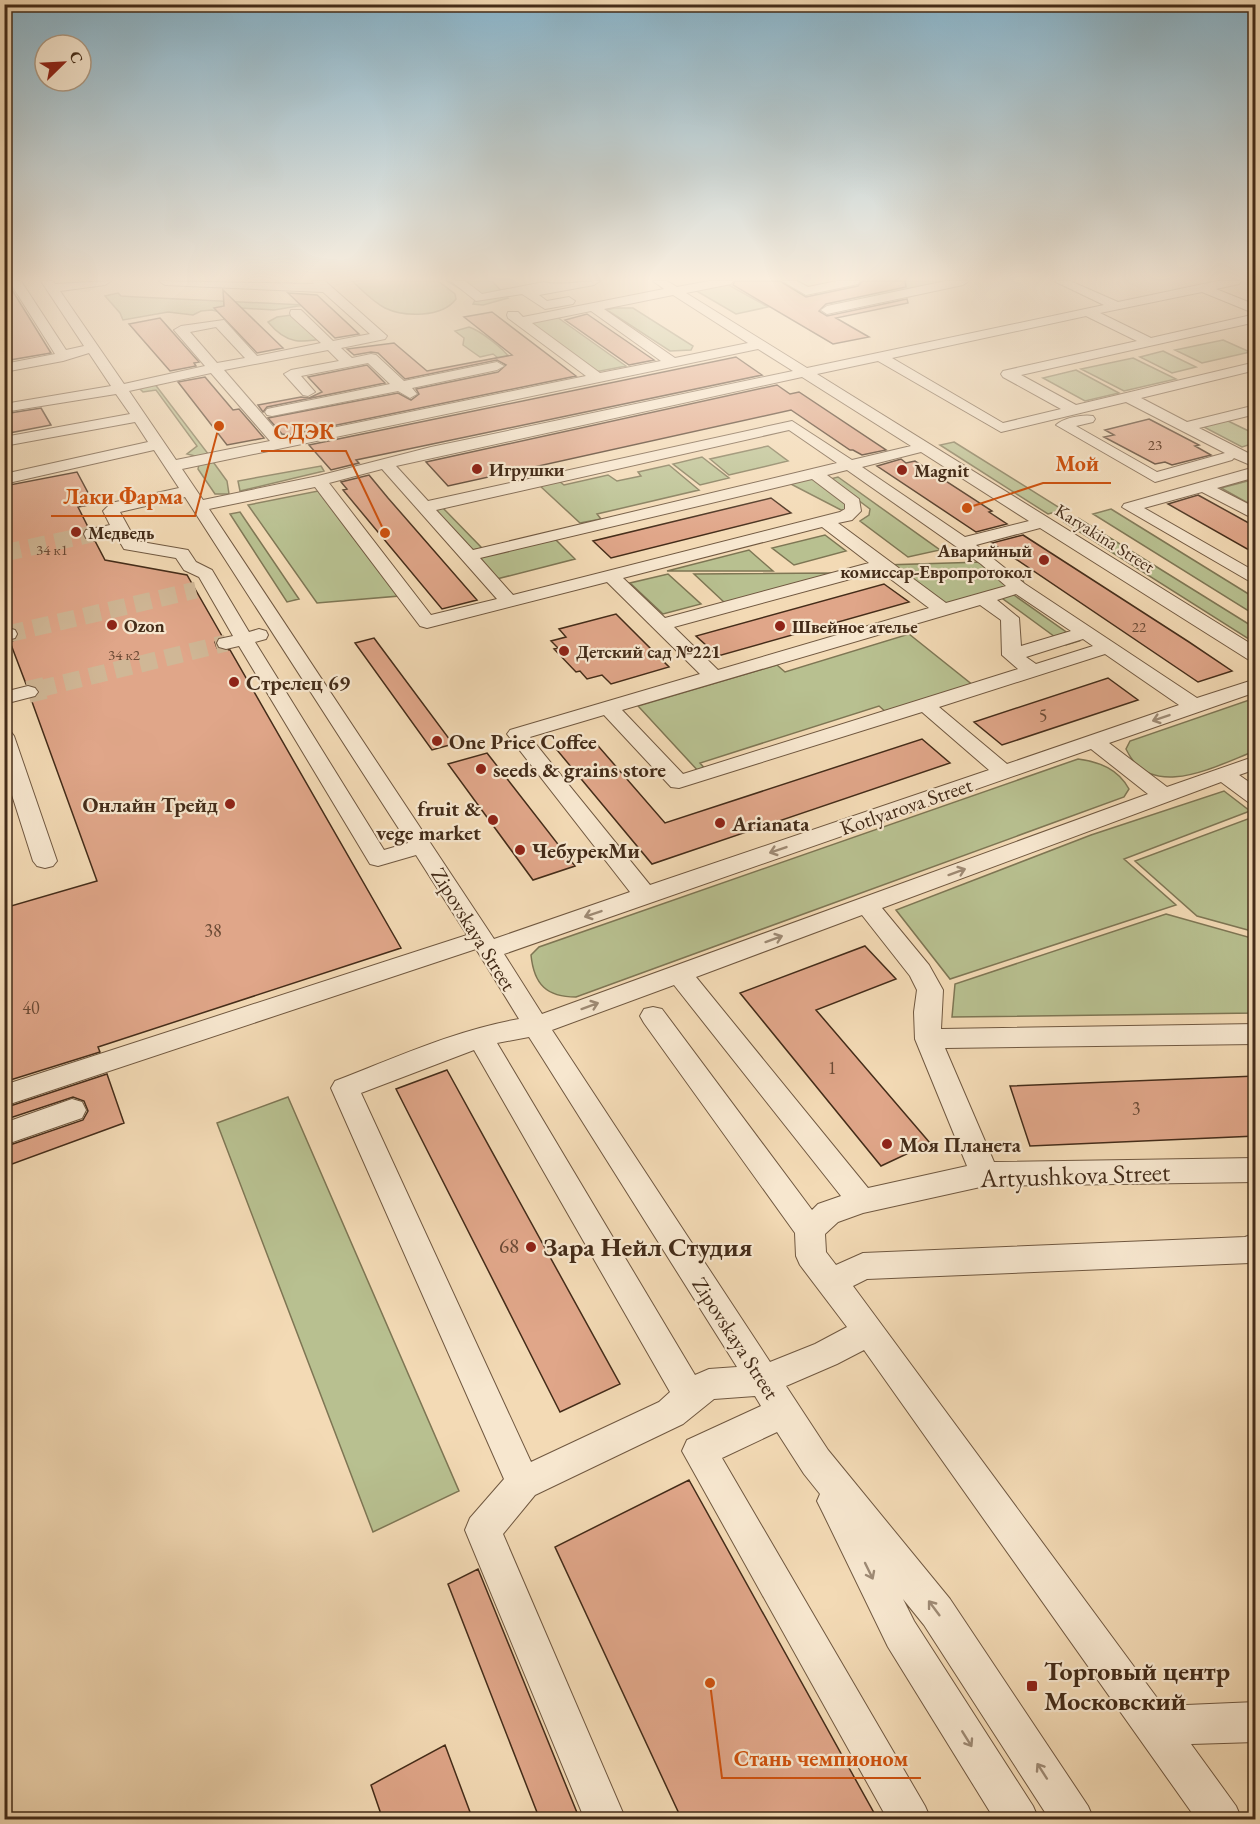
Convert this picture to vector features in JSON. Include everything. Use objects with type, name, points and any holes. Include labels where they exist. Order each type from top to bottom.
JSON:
[{"type":"street","name":"Zipovskaya Street","points":[[104,366],[194,498],[422,846],[816,1461],[937,1612],[1074,1820]]},
{"type":"street","points":[[4,408],[119,389],[223,366]]},
{"type":"street","points":[[324,420],[291,374],[333,366]]},
{"type":"street","points":[[379,366],[416,400]]},
{"type":"street","points":[[272,412],[309,398],[356,395],[496,366]]},
{"type":"street","points":[[581,366],[597,378]]},
{"type":"street","points":[[172,466],[653,366]]},
{"type":"street","name":"Karyakina Street","points":[[796,366],[1256,656]]},
{"type":"street","points":[[422,846],[378,859],[296,727],[235,641],[202,581],[182,555],[130,545],[111,511],[114,507],[319,481],[385,463],[833,366]]},
{"type":"street","points":[[896,366],[1001,428],[1074,410],[1134,403],[1256,463]]},
{"type":"street","points":[[1043,366],[1008,374],[1074,410]]},
{"type":"street","points":[[1227,457],[1155,477],[1063,425],[1256,366]]},
{"type":"street","points":[[214,368],[279,443]]},
{"type":"street","points":[[448,376],[465,391]]},
{"type":"street","points":[[356,395],[372,411]]},
{"type":"street","points":[[1134,403],[1256,472],[1130,507],[1256,580]]},
{"type":"street","points":[[1185,427],[1256,409]]},
{"type":"street","points":[[4,442],[138,417]]},
{"type":"street","points":[[425,507],[792,425],[963,543],[1019,588],[1195,706]]},
{"type":"street","points":[[4,479],[157,444]]},
{"type":"street","points":[[469,556],[925,447]]},
{"type":"street","points":[[385,463],[509,601]]},
{"type":"street","points":[[319,481],[427,622],[846,516],[853,511],[854,502],[814,473]]},
{"type":"street","points":[[1204,487],[1256,515]]},
{"type":"street","points":[[824,521],[943,610]]},
{"type":"street","points":[[963,543],[1043,522]]},
{"type":"street","points":[[92,534],[120,528]]},
{"type":"street","points":[[661,625],[882,565]]},
{"type":"street","points":[[202,581],[239,568]]},
{"type":"street","points":[[610,575],[714,677]]},
{"type":"street","points":[[646,896],[517,734],[1019,588]]},
{"type":"street","points":[[983,599],[1010,618],[1012,655],[1033,671]]},
{"type":"street","points":[[235,641],[279,630]]},
{"type":"street","points":[[1012,655],[1084,633]]},
{"type":"street","points":[[609,708],[679,782],[1106,648]]},
{"type":"street","name":"Kotlyarova Street","points":[[4,1096],[646,896],[1256,685]]},
{"type":"street","points":[[4,698],[28,692]]},
{"type":"street","points":[[926,705],[1004,772]]},
{"type":"street","points":[[296,727],[336,716]]},
{"type":"street","points":[[4,736],[45,861]]},
{"type":"street","points":[[1094,741],[1164,796]]},
{"type":"street","points":[[523,1483],[345,1088],[504,1030],[536,1026],[1256,762]]},
{"type":"street","points":[[1223,774],[1256,796]]},
{"type":"street","points":[[867,905],[920,971],[930,990],[927,1012],[928,1039],[985,1174]]},
{"type":"street","points":[[679,974],[862,1201]]},
{"type":"street","points":[[652,1016],[810,1230],[811,1256],[833,1281],[1222,1820]]},
{"type":"street","points":[[928,1039],[1256,1034]]},
{"type":"street","points":[[481,1038],[690,1396]]},
{"type":"street","points":[[4,1134],[72,1110]]},
{"type":"street","name":"Artyushkova Street","points":[[810,1230],[828,1213],[862,1201],[985,1174],[1256,1170]]},
{"type":"street","points":[[833,1281],[863,1266],[1254,1253]]},
{"type":"street","points":[[606,1820],[483,1530],[523,1483],[671,1413],[690,1396],[709,1384],[763,1380],[826,1354],[869,1331]]},
{"type":"street","points":[[784,1412],[699,1451],[911,1820]]},
{"type":"street","name":"Zipovskaya Street","points":[[816,1461],[901,1634],[1019,1820]]},
{"type":"street","points":[[1155,1726],[1256,1722]]},
{"type":"green space","points":[[587,366],[625,366],[595,372]]},
{"type":"green space","points":[[1095,366],[1150,366],[1176,379],[1124,391],[1081,369]]},
{"type":"green space","points":[[1158,366],[1196,367],[1172,373]]},
{"type":"green space","points":[[1076,370],[1119,393],[1085,401],[1043,378]]},
{"type":"green space","points":[[154,383],[209,455],[187,454],[197,446],[156,390],[143,392],[140,389]]},
{"type":"green space","points":[[1226,420],[1255,434],[1255,443],[1242,447],[1202,426]]},
{"type":"green space","points":[[954,442],[1063,510],[1048,514],[940,445]]},
{"type":"green space","points":[[768,446],[788,461],[729,475],[710,459]]},
{"type":"green space","points":[[702,457],[729,478],[700,485],[673,464]]},
{"type":"green space","points":[[211,459],[227,481],[229,494],[215,494],[198,469],[199,464]]},
{"type":"green space","points":[[669,465],[699,490],[597,514],[601,519],[580,523],[539,485],[559,481],[564,485],[608,475],[617,481],[641,476],[638,472]]},
{"type":"green space","points":[[321,466],[324,471],[240,491],[238,481]]},
{"type":"green space","points":[[808,476],[846,502],[845,510],[785,481]]},
{"type":"green space","points":[[838,477],[940,550],[908,557],[860,521],[869,515],[870,509],[830,479]]},
{"type":"green space","points":[[1255,479],[1255,507],[1221,488]]},
{"type":"green space","points":[[318,491],[399,596],[317,603],[248,505]]},
{"type":"green space","points":[[441,506],[482,548],[469,551],[429,508]]},
{"type":"green space","points":[[1111,509],[1255,598],[1255,615],[1093,514]]},
{"type":"green space","points":[[240,512],[299,599],[287,602],[230,514]]},
{"type":"green space","points":[[1078,518],[1255,628],[1255,643],[1064,522]]},
{"type":"green space","points":[[825,535],[846,551],[794,565],[772,548]]},
{"type":"green space","points":[[553,537],[575,559],[493,580],[472,556]]},
{"type":"green space","points":[[749,550],[773,571],[667,571]]},
{"type":"green space","points":[[983,562],[1012,582],[1024,581],[938,606],[884,565]]},
{"type":"green space","points":[[837,573],[726,604],[694,574]]},
{"type":"green space","points":[[668,574],[701,604],[663,614],[630,583]]},
{"type":"green space","points":[[1011,593],[1079,641],[1066,645],[999,596]]},
{"type":"green space","points":[[909,634],[974,686],[887,713],[879,706],[700,763],[707,771],[700,773],[638,706],[777,665],[785,672]]},
{"type":"green space","points":[[1255,698],[1255,751],[1204,771],[1186,776],[1168,777],[1151,774],[1137,765],[1126,749],[1130,741]]},
{"type":"green space","points":[[1078,759],[1094,762],[1119,776],[1129,789],[1124,797],[576,997],[550,992],[535,974],[531,955],[539,947]]},
{"type":"green space","points":[[1224,791],[1250,811],[1124,859],[1176,905],[950,979],[896,910],[1091,835]]},
{"type":"green space","points":[[1253,817],[1256,819],[1255,932],[1197,916],[1135,861]]},
{"type":"green space","points":[[1166,914],[1255,939],[1255,1013],[952,1017],[955,984]]},
{"type":"green space","points":[[288,1097],[459,1491],[373,1532],[217,1123]]},
{"type":"building","points":[[166,366],[195,366],[170,371]]},
{"type":"building","points":[[368,366],[385,383],[267,407],[263,412],[258,405],[301,397],[309,398],[322,392],[308,377]]},
{"type":"building","points":[[392,366],[421,366],[427,371],[467,366],[405,379]]},
{"type":"building","points":[[505,366],[563,366],[576,376],[288,435],[282,434],[268,418],[398,393],[411,400],[419,394],[416,389],[498,372]]},
{"type":"building","points":[[692,366],[749,366],[762,375],[356,460],[359,463],[331,470],[309,445]]},
{"type":"building","points":[[205,377],[233,410],[239,409],[264,438],[227,445],[178,382]]},
{"type":"building","points":[[777,385],[790,394],[799,392],[886,450],[862,455],[850,450],[791,410],[448,486],[426,462]]},
{"type":"building","points":[[41,408],[51,425],[4,434],[4,414]]},
{"type":"building","points":[[1149,419],[1199,445],[1195,446],[1211,455],[1172,465],[1165,462],[1155,464],[1104,437],[1114,435],[1105,430]]},
{"type":"building","points":[[901,459],[906,463],[915,461],[992,511],[989,512],[1007,524],[976,532],[877,466]]},
{"type":"building","points":[[77,472],[94,504],[78,507],[88,527],[84,529],[82,535],[86,540],[95,541],[105,560],[187,575],[222,636],[215,642],[217,648],[230,650],[401,948],[98,1047],[100,1052],[4,1082],[4,908],[97,881],[31,699],[37,697],[40,691],[36,686],[26,684],[10,642],[17,639],[19,633],[16,628],[4,625],[4,486]]},
{"type":"building","points":[[369,475],[477,600],[442,609],[343,490],[347,489],[341,482]]},
{"type":"building","points":[[1198,495],[1256,527],[1256,554],[1168,504]]},
{"type":"building","points":[[771,498],[791,513],[611,558],[593,541]]},
{"type":"building","points":[[1023,535],[1232,671],[1198,682],[992,543]]},
{"type":"building","points":[[884,584],[909,602],[718,656],[696,636]]},
{"type":"building","points":[[616,614],[669,667],[611,684],[602,675],[587,679],[580,671],[576,672],[554,649],[558,648],[551,641],[566,637],[559,629]]},
{"type":"building","points":[[374,638],[453,744],[432,750],[355,643]]},
{"type":"building","points":[[1108,678],[1138,700],[1002,745],[974,722]]},
{"type":"building","points":[[922,739],[950,763],[652,864],[557,750],[593,740],[665,823]]},
{"type":"building","points":[[487,753],[575,866],[533,880],[448,764]]},
{"type":"building","points":[[865,946],[896,979],[816,1010],[930,1143],[881,1166],[740,993]]},
{"type":"building","points":[[447,1070],[620,1384],[560,1412],[396,1089]]},
{"type":"building","points":[[107,1074],[124,1123],[4,1167],[4,1147],[83,1120],[88,1111],[84,1101],[73,1097],[4,1120],[4,1108]]},
{"type":"building","points":[[1256,1076],[1256,1136],[1030,1146],[1010,1086]]},
{"type":"building","points":[[689,1480],[878,1820],[682,1820],[555,1547]]},
{"type":"building","points":[[478,1569],[580,1820],[540,1820],[448,1584]]},
{"type":"building","points":[[445,1745],[473,1820],[383,1820],[371,1785]]},
{"type":"tunnel","points":[[4,553],[92,534]]},
{"type":"tunnel","points":[[8,634],[196,590]]},
{"type":"tunnel","points":[[39,689],[226,643]]},
{"type":"tunnel","points":[[28,692],[45,688]]},
{"type":"place","name":"Лаки Фарма","points":[[219,426]]},
{"type":"place","name":"Игрушки","points":[[477,469]]},
{"type":"place","name":"Magnit","points":[[902,470]]},
{"type":"place","name":"Мой","points":[[967,508]]},
{"type":"place","name":"Медведь","points":[[76,532]]},
{"type":"place","name":"СДЭК","points":[[385,533]]},
{"type":"place","name":"Аварийный комиссар-Европротокол","points":[[1044,560]]},
{"type":"place","name":"Ozon","points":[[112,625]]},
{"type":"place","name":"Швейное ателье","points":[[780,626]]},
{"type":"place","name":"Детский сад №221","points":[[564,651]]},
{"type":"place","name":"Стрелец 69","points":[[234,682]]},
{"type":"place","name":"One Price Coffee","points":[[437,741]]},
{"type":"place","name":"seeds & grains store","points":[[481,769]]},
{"type":"place","name":"Онлайн Трейд","points":[[230,804]]},
{"type":"place","name":"fruit & vege market","points":[[493,820]]},
{"type":"place","name":"Arianata","points":[[720,823]]},
{"type":"place","name":"ЧебурекМи","points":[[520,850]]},
{"type":"place","name":"Моя Планета","points":[[887,1144]]},
{"type":"place","name":"Зара Нейл Студия","points":[[531,1247]]},
{"type":"place","name":"Стань чемпионом","points":[[710,1683]]},
{"type":"place","name":"Торговый центр Московский","points":[[1032,1686]]}]
